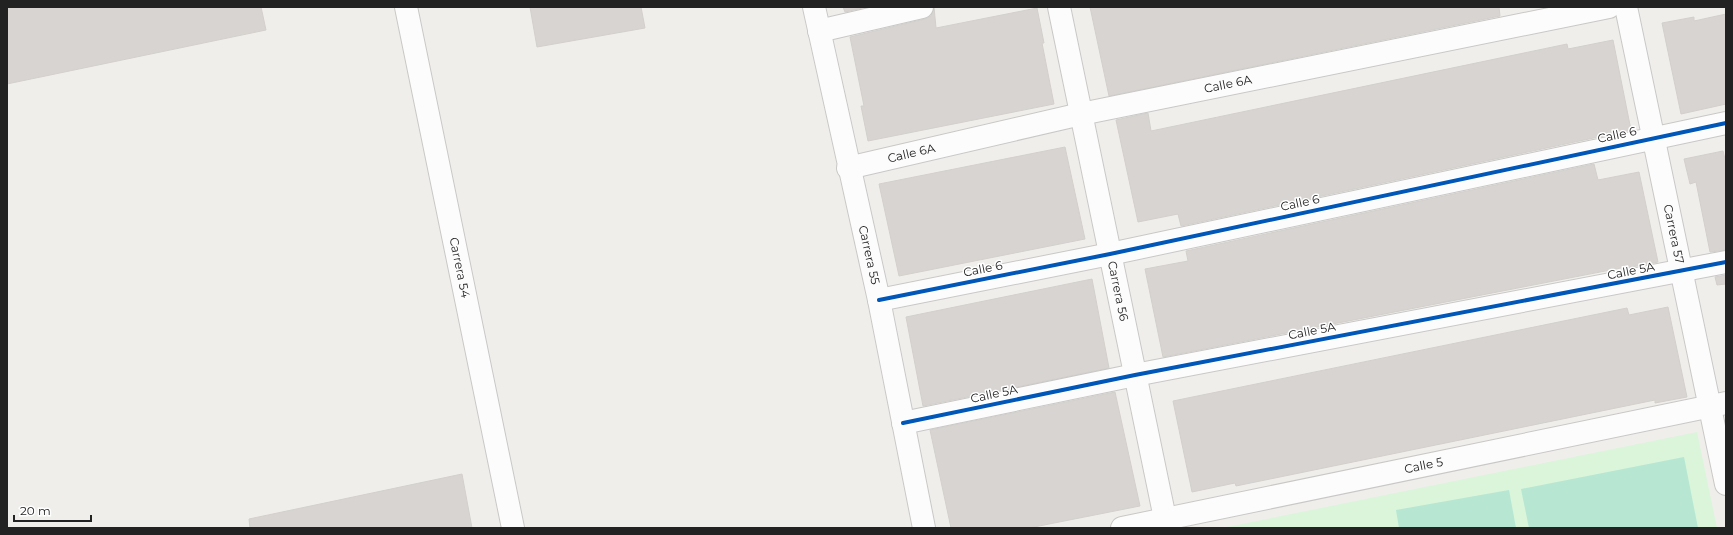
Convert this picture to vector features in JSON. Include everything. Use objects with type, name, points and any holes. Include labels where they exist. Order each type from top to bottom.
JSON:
[{"type":"street","name":"Carrera 54","points":[[406,7],[513,528]]},
{"type":"street","name":"Carrera 55","points":[[814,7],[848,168],[879,300],[924,528]]},
{"type":"street","points":[[819,31],[922,7]]},
{"type":"street","name":"Carrera 56","points":[[1059,7],[1166,524]]},
{"type":"street","name":"Calle 6A","points":[[848,168],[1081,114],[1609,7]]},
{"type":"street","name":"Carrera 57","points":[[1626,7],[1681,272],[1718,405],[1726,484]]},
{"type":"street","name":"Calle 6","points":[[879,300],[1110,254],[1726,123]]},
{"type":"street","name":"Calle 5A","points":[[903,423],[1135,375],[1681,272],[1726,262]]},
{"type":"street","name":"Calle 5","points":[[1122,528],[1166,524],[1718,405]]},
{"type":"green space","points":[[1697,432],[1717,528],[1222,528]]},
{"type":"green space","points":[[1684,457],[1698,528],[1529,528],[1521,489]]},
{"type":"green space","points":[[1509,490],[1516,528],[1399,528],[1396,510]]},
{"type":"building","points":[[7,7],[261,7],[266,30],[7,84]]},
{"type":"building","points":[[530,7],[641,7],[645,28],[537,47]]},
{"type":"building","points":[[843,7],[867,7],[845,12]]},
{"type":"building","points":[[934,7],[936,28],[1037,8],[1054,104],[868,141],[861,106],[864,106],[850,37],[925,19],[931,16]]},
{"type":"building","points":[[1090,7],[1499,7],[1500,16],[1109,96]]},
{"type":"building","points":[[1726,14],[1726,104],[1681,114],[1662,23],[1694,17],[1694,21]]},
{"type":"building","points":[[1613,40],[1631,130],[1181,226],[1178,214],[1138,222],[1116,120],[1148,113],[1151,131],[1567,44],[1568,49]]},
{"type":"building","points":[[1065,147],[1085,239],[899,276],[879,184]]},
{"type":"building","points":[[1723,151],[1726,163],[1726,250],[1710,252],[1696,182],[1690,184],[1684,159]]},
{"type":"building","points":[[1594,164],[1598,180],[1639,172],[1658,262],[1163,357],[1145,269],[1188,261],[1186,251]]},
{"type":"building","points":[[1726,275],[1726,284],[1717,285],[1715,277]]},
{"type":"building","points":[[1092,279],[1109,368],[923,406],[906,317]]},
{"type":"building","points":[[1668,307],[1687,397],[1655,403],[1655,400],[1236,486],[1235,483],[1192,492],[1173,401],[1627,308],[1629,315]]},
{"type":"building","points":[[1115,392],[1140,506],[1029,528],[951,528],[930,430]]},
{"type":"building","points":[[462,474],[472,528],[250,528],[249,519]]},
{"type":"cycle path","points":[[879,300],[1110,254],[1726,123]]},
{"type":"cycle path","points":[[903,423],[1135,375],[1726,262]]}]
